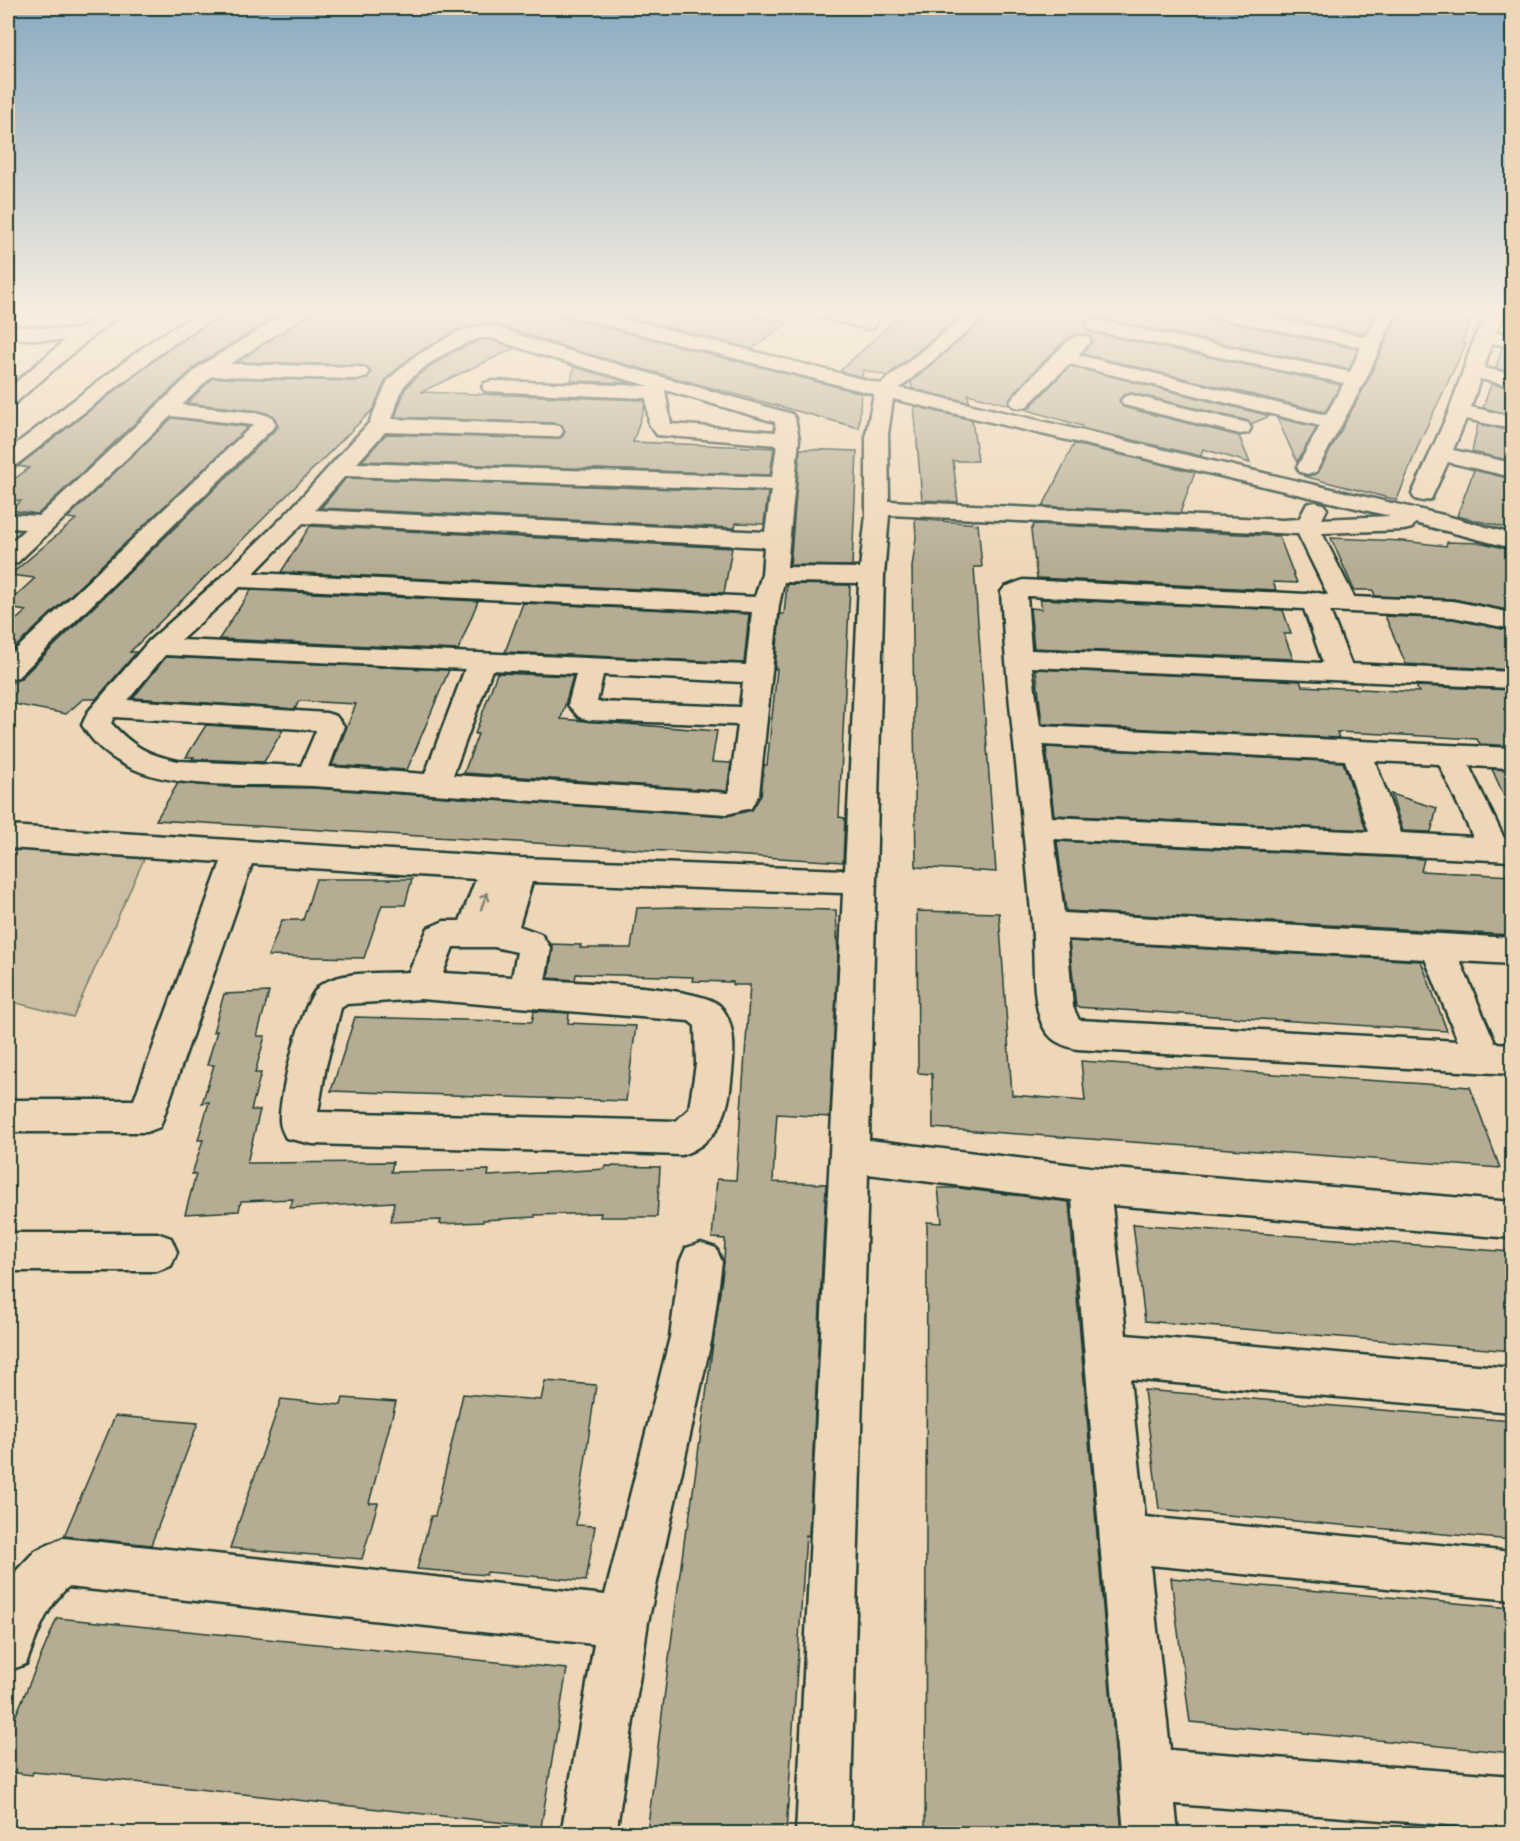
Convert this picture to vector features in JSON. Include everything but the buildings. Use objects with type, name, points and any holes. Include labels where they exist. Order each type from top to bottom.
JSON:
[{"type":"street","points":[[8,460],[91,397]]},
{"type":"street","points":[[8,558],[179,397]]},
{"type":"street","points":[[390,397],[379,425],[297,516],[234,579],[158,647],[96,722],[100,731],[117,748],[152,765],[178,771],[311,776],[728,804],[740,801],[744,794],[766,605],[774,574],[788,439],[786,419],[698,397]]},
{"type":"street","points":[[476,404],[483,397]]},
{"type":"street","points":[[536,476],[552,430],[569,397]]},
{"type":"street","points":[[661,397],[660,424],[665,430],[788,439]]},
{"type":"street","points":[[823,1833],[872,576],[878,507],[877,436],[879,406],[882,397]]},
{"type":"street","points":[[914,397],[1443,522],[1512,541]]},
{"type":"street","points":[[1020,402],[1025,397]]},
{"type":"street","points":[[1117,417],[1134,397]]},
{"type":"street","points":[[1228,397],[1331,422]]},
{"type":"street","points":[[1308,467],[1346,397]]},
{"type":"street","points":[[1423,494],[1464,397]]},
{"type":"street","points":[[1131,401],[1234,436],[1257,404]]},
{"type":"street","points":[[8,671],[266,423],[259,418],[166,409]]},
{"type":"street","points":[[1459,411],[1512,423]]},
{"type":"street","points":[[379,425],[552,430]]},
{"type":"street","points":[[1441,454],[1512,470]]},
{"type":"street","points":[[340,468],[783,484]]},
{"type":"street","points":[[1307,527],[1322,493]]},
{"type":"street","points":[[878,507],[1307,527],[1443,522]]},
{"type":"street","points":[[297,516],[776,540]]},
{"type":"street","points":[[8,521],[45,523]]},
{"type":"street","points":[[1307,527],[1344,602]]},
{"type":"street","points":[[774,574],[872,576]]},
{"type":"street","points":[[234,579],[766,605]]},
{"type":"street","points":[[1497,1058],[1068,1032],[1057,1016],[1018,658],[1014,592],[1020,588],[1313,600],[1453,609],[1512,621]]},
{"type":"street","points":[[1313,600],[1340,672]]},
{"type":"street","points":[[158,647],[757,674]]},
{"type":"street","points":[[1018,658],[1512,680]]},
{"type":"street","points":[[435,785],[482,662]]},
{"type":"street","points":[[591,667],[582,705],[589,711],[753,717]]},
{"type":"street","points":[[107,708],[326,722],[330,726],[330,731],[311,776]]},
{"type":"street","points":[[1028,735],[1512,758]]},
{"type":"street","points":[[1357,751],[1389,844]]},
{"type":"street","points":[[1449,755],[1503,850]]},
{"type":"street","points":[[1037,826],[1503,850]]},
{"type":"street","points":[[8,837],[508,869],[860,882]]},
{"type":"street","points":[[8,1116],[147,1116],[240,852]]},
{"type":"street","points":[[485,935],[508,869]]},
{"type":"street","points":[[1048,925],[1512,951]]},
{"type":"street","points":[[421,985],[441,935],[485,935],[527,939],[533,944],[526,992]]},
{"type":"street","points":[[1437,946],[1497,1058]]},
{"type":"street","points":[[421,985],[526,992],[697,1009],[711,1019],[716,1034],[714,1068],[707,1113],[697,1128],[682,1138],[299,1126],[298,1109],[321,1014],[330,996],[347,990],[421,985]]},
{"type":"street","points":[[851,1155],[1090,1185],[1512,1220]]},
{"type":"street","points":[[1090,1185],[1150,1833]]},
{"type":"street","points":[[8,1252],[158,1252]]},
{"type":"street","points":[[588,1833],[623,1622],[691,1337],[701,1262]]},
{"type":"street","points":[[1107,1355],[1512,1390]]},
{"type":"street","points":[[1124,1539],[1512,1576]]},
{"type":"street","points":[[8,1646],[35,1587],[45,1574],[63,1562],[623,1622]]},
{"type":"street","points":[[1144,1775],[1512,1803]]},
{"type":"shaded area","points":[[8,849],[144,859],[73,1017],[8,1001]]}]
